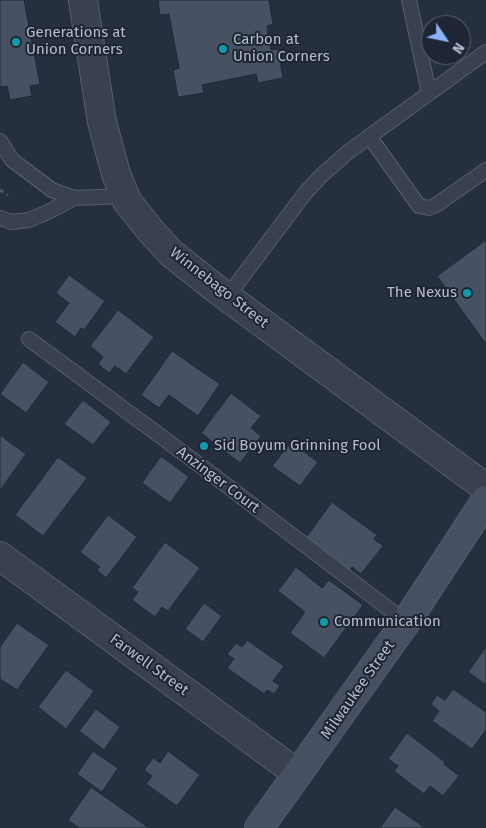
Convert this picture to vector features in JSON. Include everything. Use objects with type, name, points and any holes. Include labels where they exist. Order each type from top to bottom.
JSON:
[{"type":"street","name":"Winnebago Street","points":[[83,0],[102,122],[116,174],[127,200],[150,230],[171,253],[227,297],[486,488]]},
{"type":"street","name":"Milwaukee Street","points":[[259,828],[406,622],[486,500]]},
{"type":"street","name":"Farwell Street","points":[[0,556],[298,774]]},
{"type":"lane","points":[[409,0],[429,93]]},
{"type":"lane","points":[[227,297],[306,192],[348,152],[486,52]]},
{"type":"lane","points":[[369,136],[419,206],[429,208],[436,205],[486,170]]},
{"type":"lane","points":[[0,141],[12,160],[52,190],[74,198],[125,196]]},
{"type":"lane","points":[[0,218],[12,222],[29,220],[74,198]]},
{"type":"lane","name":"Anzinger Court","points":[[29,339],[205,469],[406,622]]},
{"type":"building","name":"Generations at Union Corners","points":[[0,0],[24,0],[40,84],[30,86],[32,96],[10,100],[7,86],[0,87]]},
{"type":"building","name":"Carbon at Union Corners","points":[[158,0],[269,0],[273,24],[267,26],[271,50],[278,49],[283,78],[258,83],[256,74],[202,85],[204,93],[178,97],[173,70],[179,68],[169,14],[160,15]]},
{"type":"building","name":"The Nexus","points":[[486,240],[486,344],[437,276]]},
{"type":"building","points":[[69,275],[105,301],[84,330],[81,328],[75,337],[55,322],[69,303],[56,293]]},
{"type":"building","points":[[118,310],[154,337],[126,374],[115,366],[109,373],[98,364],[103,357],[90,346]]},
{"type":"building","points":[[172,351],[220,384],[198,416],[169,395],[159,408],[141,395]]},
{"type":"building","points":[[23,362],[49,382],[26,413],[0,394]]},
{"type":"building","points":[[231,393],[261,416],[251,428],[261,436],[240,463],[201,433]]},
{"type":"building","points":[[83,400],[111,422],[93,445],[64,424]]},
{"type":"building","points":[[0,435],[26,454],[1,489],[0,488]]},
{"type":"building","points":[[291,442],[318,462],[300,486],[272,466]]},
{"type":"building","points":[[161,456],[189,477],[170,503],[142,483]]},
{"type":"building","points":[[58,457],[87,478],[43,536],[15,515]]},
{"type":"building","points":[[332,502],[377,535],[374,539],[383,546],[361,574],[352,567],[349,572],[305,539]]},
{"type":"building","points":[[108,515],[137,537],[106,578],[97,570],[100,567],[80,552]]},
{"type":"building","points":[[165,542],[200,568],[168,611],[162,607],[155,617],[132,600],[138,592],[132,588]]},
{"type":"building","name":"Communication","points":[[296,567],[322,588],[329,580],[363,605],[324,658],[290,633],[305,612],[278,591]]},
{"type":"building","points":[[204,603],[222,616],[203,642],[185,629]]},
{"type":"building","points":[[17,623],[49,645],[17,690],[0,679],[0,647]]},
{"type":"building","points":[[247,640],[284,666],[273,681],[280,686],[274,694],[267,690],[264,694],[227,668],[234,659],[227,654],[236,643],[242,647]]},
{"type":"building","points":[[486,647],[486,685],[468,672]]},
{"type":"building","points":[[66,670],[94,691],[66,729],[38,707]]},
{"type":"building","points":[[453,689],[486,712],[486,730],[472,749],[432,721],[439,711],[431,704],[437,695],[445,700]]},
{"type":"building","points":[[96,709],[120,727],[104,750],[79,731]]},
{"type":"building","points":[[407,733],[445,762],[444,764],[459,776],[443,796],[430,786],[424,794],[394,771],[398,766],[388,759]]},
{"type":"building","points":[[93,751],[118,768],[102,792],[77,774]]},
{"type":"building","points":[[168,751],[200,775],[177,806],[146,784],[152,776],[144,770],[153,758],[160,763]]},
{"type":"building","points":[[91,787],[149,828],[79,828],[68,820]]},
{"type":"building","points":[[395,807],[425,828],[380,828]]},
{"type":"place","name":"Generations at Union Corners","points":[[16,42]]},
{"type":"place","name":"Carbon at Union Corners","points":[[223,49]]},
{"type":"place","name":"The Nexus","points":[[467,293]]},
{"type":"place","name":"Sid Boyum Grinning Fool","points":[[204,446]]},
{"type":"place","name":"Communication","points":[[324,622]]}]
